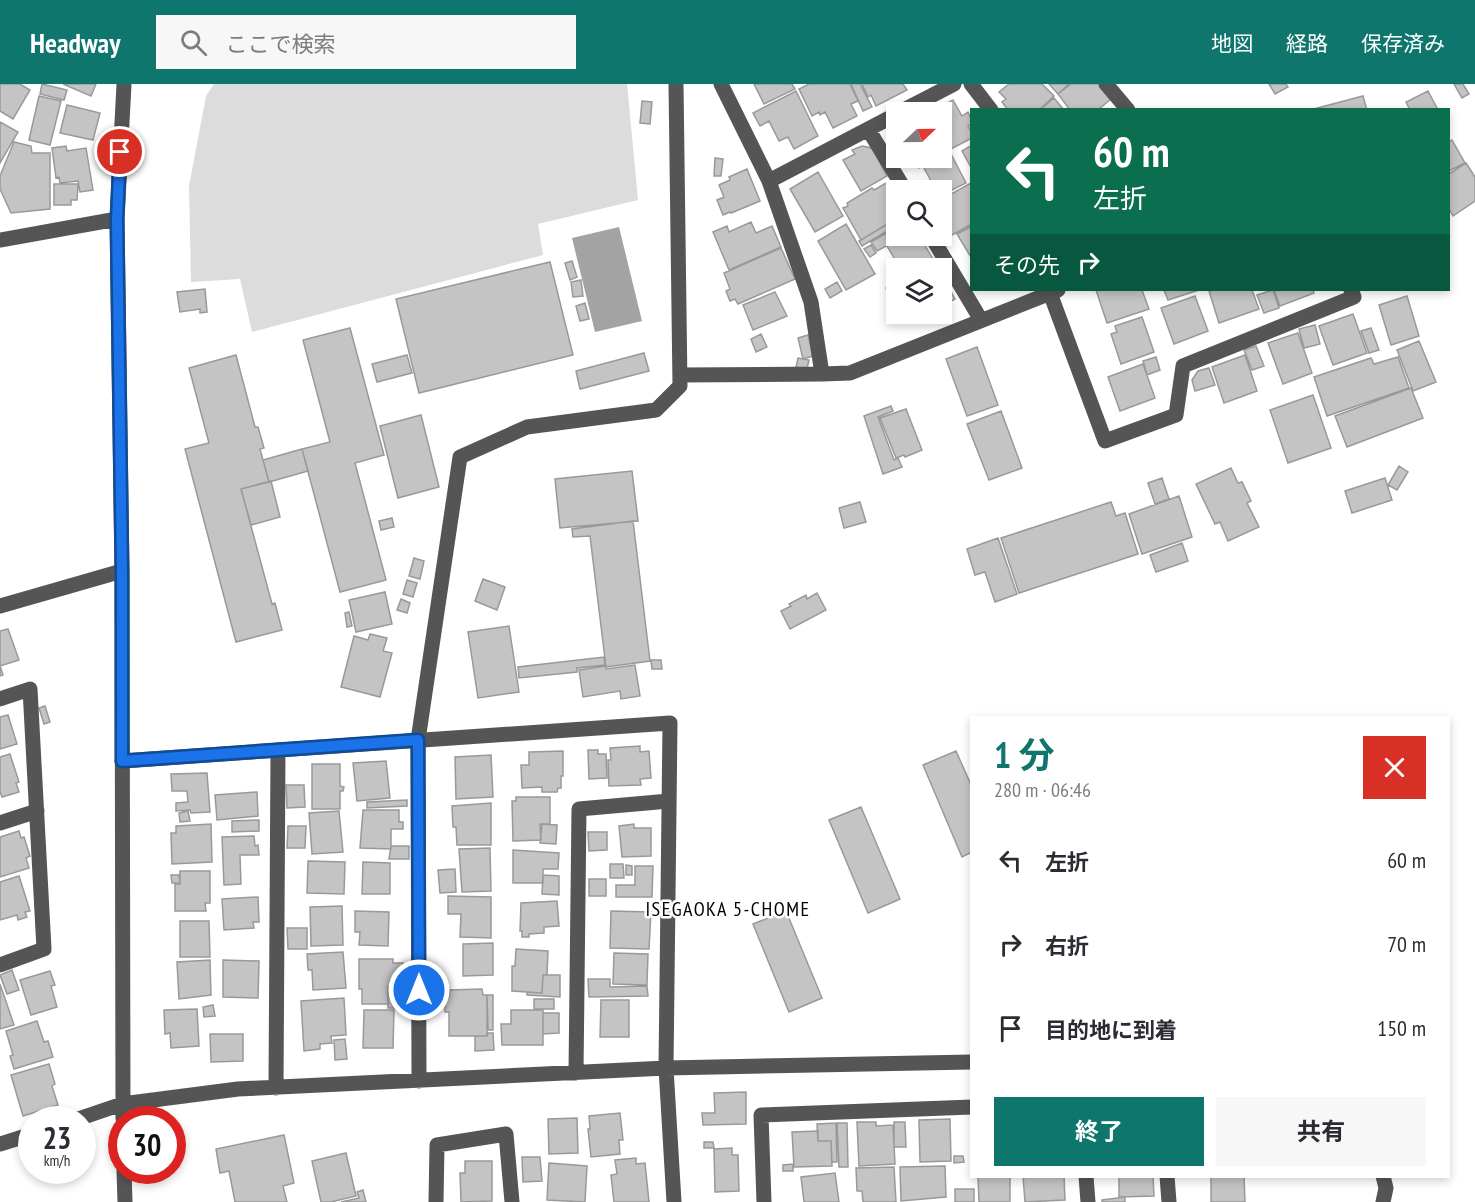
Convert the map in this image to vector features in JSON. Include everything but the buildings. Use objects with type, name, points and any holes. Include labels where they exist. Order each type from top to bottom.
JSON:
[{"type":"street","points":[[122,1106],[122,572],[117,219],[124,84]]},
{"type":"street","points":[[419,1081],[418,740],[460,457],[527,427],[656,410],[680,386],[676,84]]},
{"type":"street","points":[[721,84],[769,181],[811,302],[822,375]]},
{"type":"street","points":[[919,102],[954,84]]},
{"type":"street","points":[[971,84],[989,108]]},
{"type":"street","points":[[1106,84],[1126,108]]},
{"type":"street","points":[[769,181],[886,119]]},
{"type":"street","points":[[868,129],[899,180]]},
{"type":"street","points":[[0,240],[117,219]]},
{"type":"street","points":[[937,246],[981,320]]},
{"type":"street","points":[[680,375],[850,373],[1054,291],[1105,441],[1176,415],[1183,366],[1354,297],[1351,291]]},
{"type":"street","points":[[0,606],[122,572]]},
{"type":"street","points":[[0,699],[30,689],[44,950],[0,965]]},
{"type":"street","points":[[122,761],[670,723],[666,1068],[674,1202]]},
{"type":"street","points":[[276,1088],[278,750]]},
{"type":"street","points":[[576,1073],[579,809],[669,801]]},
{"type":"street","points":[[0,823],[36,811]]},
{"type":"street","points":[[152,1106],[238,1089],[666,1068],[970,1062]]},
{"type":"street","points":[[764,1202],[761,1115],[970,1107]]},
{"type":"street","points":[[436,1202],[437,1145],[506,1134],[512,1202]]},
{"type":"street","points":[[0,1144],[18,1138]]},
{"type":"street","points":[[1086,1178],[1088,1202]]},
{"type":"street","points":[[1167,1178],[1169,1202]]},
{"type":"street","points":[[1383,1202],[1386,1188],[1384,1178]]},
{"type":"street","points":[[124,1184],[125,1202]]},
{"type":"shaded area","points":[[214,84],[627,84],[638,200],[538,224],[543,255],[252,332],[240,279],[191,282],[189,186],[206,96]]},
{"type":"shaded area","points":[[619,227],[642,321],[595,332],[572,238]]},
{"type":"district","name":"ISEGAOKA 5-CHOME","points":[[728,909]]},
{"type":"route","points":[[120,152],[117,219],[122,761],[418,740],[419,990]]}]
